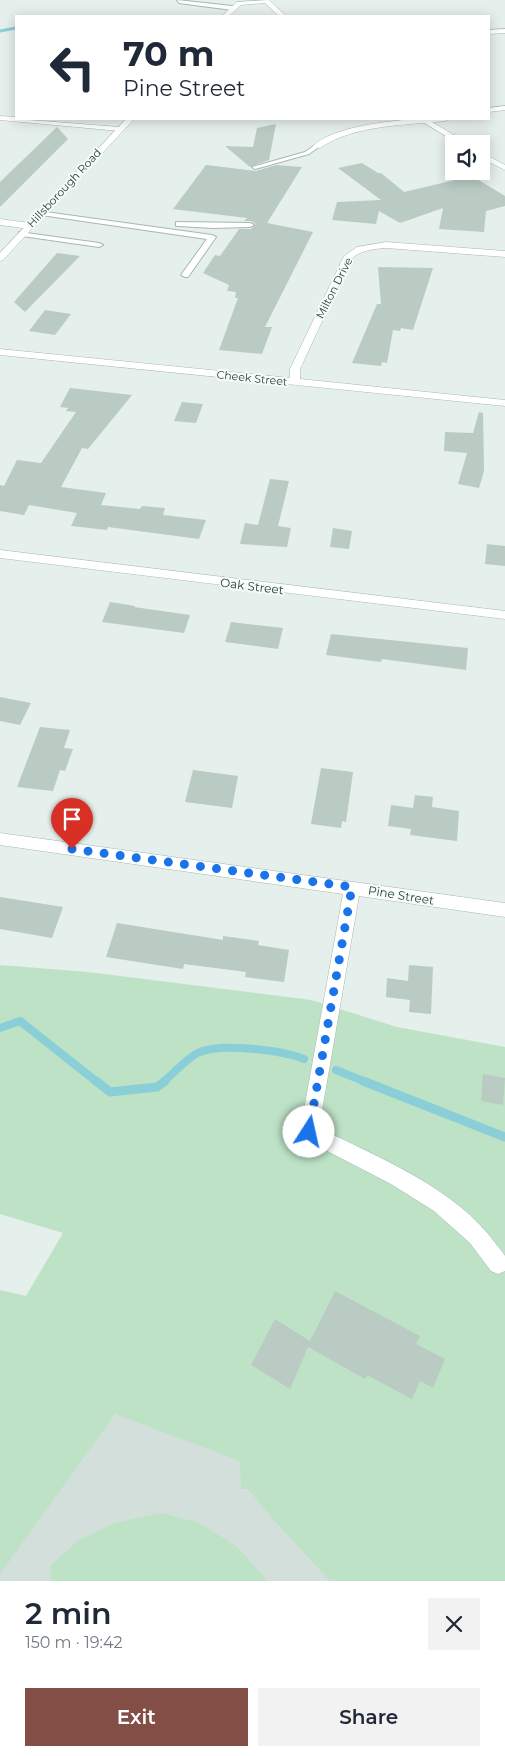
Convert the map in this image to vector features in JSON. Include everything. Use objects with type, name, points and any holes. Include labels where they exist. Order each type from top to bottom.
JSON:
[{"type":"street","points":[[226,15],[232,8],[242,2],[266,1],[282,15]]},
{"type":"street","points":[[490,32],[505,31]]},
{"type":"street","points":[[490,110],[505,108]]},
{"type":"street","points":[[0,118],[15,119]]},
{"type":"street","points":[[22,120],[120,129]]},
{"type":"street","name":"Hillsborough Road","points":[[0,258],[129,120]]},
{"type":"street","points":[[316,146],[328,138],[418,120]]},
{"type":"street","points":[[426,120],[450,135]]},
{"type":"street","points":[[490,159],[505,168]]},
{"type":"street","points":[[0,222],[30,226]]},
{"type":"street","name":"Milton Drive","points":[[295,382],[294,370],[347,258],[352,253],[372,246],[386,245],[505,254]]},
{"type":"street","name":"Cheek Street","points":[[0,352],[505,403]]},
{"type":"street","name":"Oak Street","points":[[0,554],[505,615]]},
{"type":"street","name":"Pine Street","points":[[0,839],[505,910]]},
{"type":"street","points":[[352,887],[309,1132],[445,1207],[478,1236],[498,1264]]},
{"type":"lane","points":[[179,1],[232,8]]},
{"type":"lane","points":[[255,167],[307,153],[316,146]]},
{"type":"lane","points":[[48,206],[188,226],[250,225]]},
{"type":"lane","points":[[41,213],[212,237],[185,275]]},
{"type":"lane","points":[[22,234],[99,245]]},
{"type":"shaded area","points":[[40,1372],[505,1547],[505,1581],[0,1581],[0,1404]]},
{"type":"green space","points":[[0,965],[88,972],[311,1000],[397,1027],[505,1047],[505,1581],[330,1581],[248,1489],[241,1489],[240,1461],[115,1414],[0,1574],[0,1290],[26,1296],[63,1233],[0,1214]]},
{"type":"green space","points":[[162,1513],[200,1523],[237,1547],[268,1581],[51,1581],[51,1565],[79,1540],[114,1523]]},
{"type":"building","points":[[276,124],[269,160],[250,167],[225,146],[253,147],[257,128]]},
{"type":"building","points":[[57,127],[68,139],[0,207],[0,182]]},
{"type":"building","points":[[362,163],[381,173],[404,192],[455,180],[479,180],[505,196],[505,206],[486,211],[484,232],[439,229],[443,208],[400,223],[379,211],[376,224],[332,220],[337,202],[381,200],[338,168]]},
{"type":"building","points":[[206,165],[256,171],[276,165],[302,167],[267,223],[313,232],[265,327],[272,327],[262,354],[219,350],[238,298],[235,298],[236,292],[227,291],[229,285],[203,273],[215,255],[220,256],[239,229],[251,229],[256,224],[251,221],[244,221],[247,218],[173,209]]},
{"type":"building","points":[[57,253],[80,256],[25,312],[14,302]]},
{"type":"building","points":[[378,267],[433,268],[413,330],[401,328],[400,331],[393,330],[387,363],[382,362],[381,366],[352,363],[377,304],[381,304]]},
{"type":"building","points":[[45,310],[71,314],[55,335],[29,331]]},
{"type":"building","points":[[70,388],[132,395],[88,449],[82,448],[61,487],[106,493],[101,505],[140,509],[142,506],[165,508],[163,515],[206,520],[199,539],[108,527],[107,530],[71,526],[77,513],[29,505],[24,515],[0,511],[0,485],[4,486],[17,460],[41,463],[76,412],[66,411],[68,408],[60,407]]},
{"type":"building","points":[[182,402],[203,404],[196,423],[174,421]]},
{"type":"building","points":[[479,412],[483,413],[484,471],[479,488],[458,484],[467,453],[444,451],[445,432],[473,433]]},
{"type":"building","points":[[270,479],[289,481],[278,526],[291,528],[287,547],[240,544],[245,523],[258,525]]},
{"type":"building","points":[[333,528],[352,531],[349,549],[330,547]]},
{"type":"building","points":[[487,544],[505,546],[505,566],[485,564]]},
{"type":"building","points":[[110,602],[190,615],[184,633],[102,622]]},
{"type":"building","points":[[231,622],[283,628],[278,649],[225,642]]},
{"type":"building","points":[[331,634],[468,648],[466,670],[382,659],[381,662],[326,655]]},
{"type":"building","points":[[0,697],[31,703],[20,725],[0,721]]},
{"type":"building","points":[[40,727],[70,730],[64,748],[73,749],[65,771],[60,770],[53,791],[17,787]]},
{"type":"building","points":[[321,768],[353,772],[346,822],[342,821],[341,828],[311,824]]},
{"type":"building","points":[[193,770],[238,776],[232,808],[185,802]]},
{"type":"building","points":[[415,795],[433,797],[432,807],[459,811],[457,841],[410,835],[411,829],[388,826],[391,805],[413,808]]},
{"type":"building","points":[[0,897],[63,907],[52,938],[0,929]]},
{"type":"building","points":[[117,923],[223,940],[223,936],[259,941],[258,945],[289,950],[284,982],[245,977],[246,972],[184,964],[183,969],[106,957]]},
{"type":"building","points":[[409,965],[433,967],[431,1014],[409,1012],[410,1000],[386,997],[387,978],[408,981]]},
{"type":"building","points":[[483,1074],[505,1078],[503,1105],[481,1101]]},
{"type":"building","points":[[335,1291],[420,1336],[416,1344],[445,1359],[433,1388],[420,1381],[412,1399],[367,1375],[365,1379],[308,1347],[290,1389],[251,1365],[275,1319],[310,1341]]},
{"type":"waterway","points":[[0,31],[15,28]]},
{"type":"waterway","points":[[0,1028],[20,1021],[97,1082]]},
{"type":"waterway","points":[[163,1082],[191,1057],[210,1049],[267,1050],[304,1059]]},
{"type":"waterway","points":[[336,1070],[366,1082]]},
{"type":"waterway","points":[[96,1081],[110,1092],[157,1087],[165,1081]]},
{"type":"waterway","points":[[363,1081],[505,1137]]},
{"type":"route","points":[[72,849],[352,887],[309,1132]]}]
